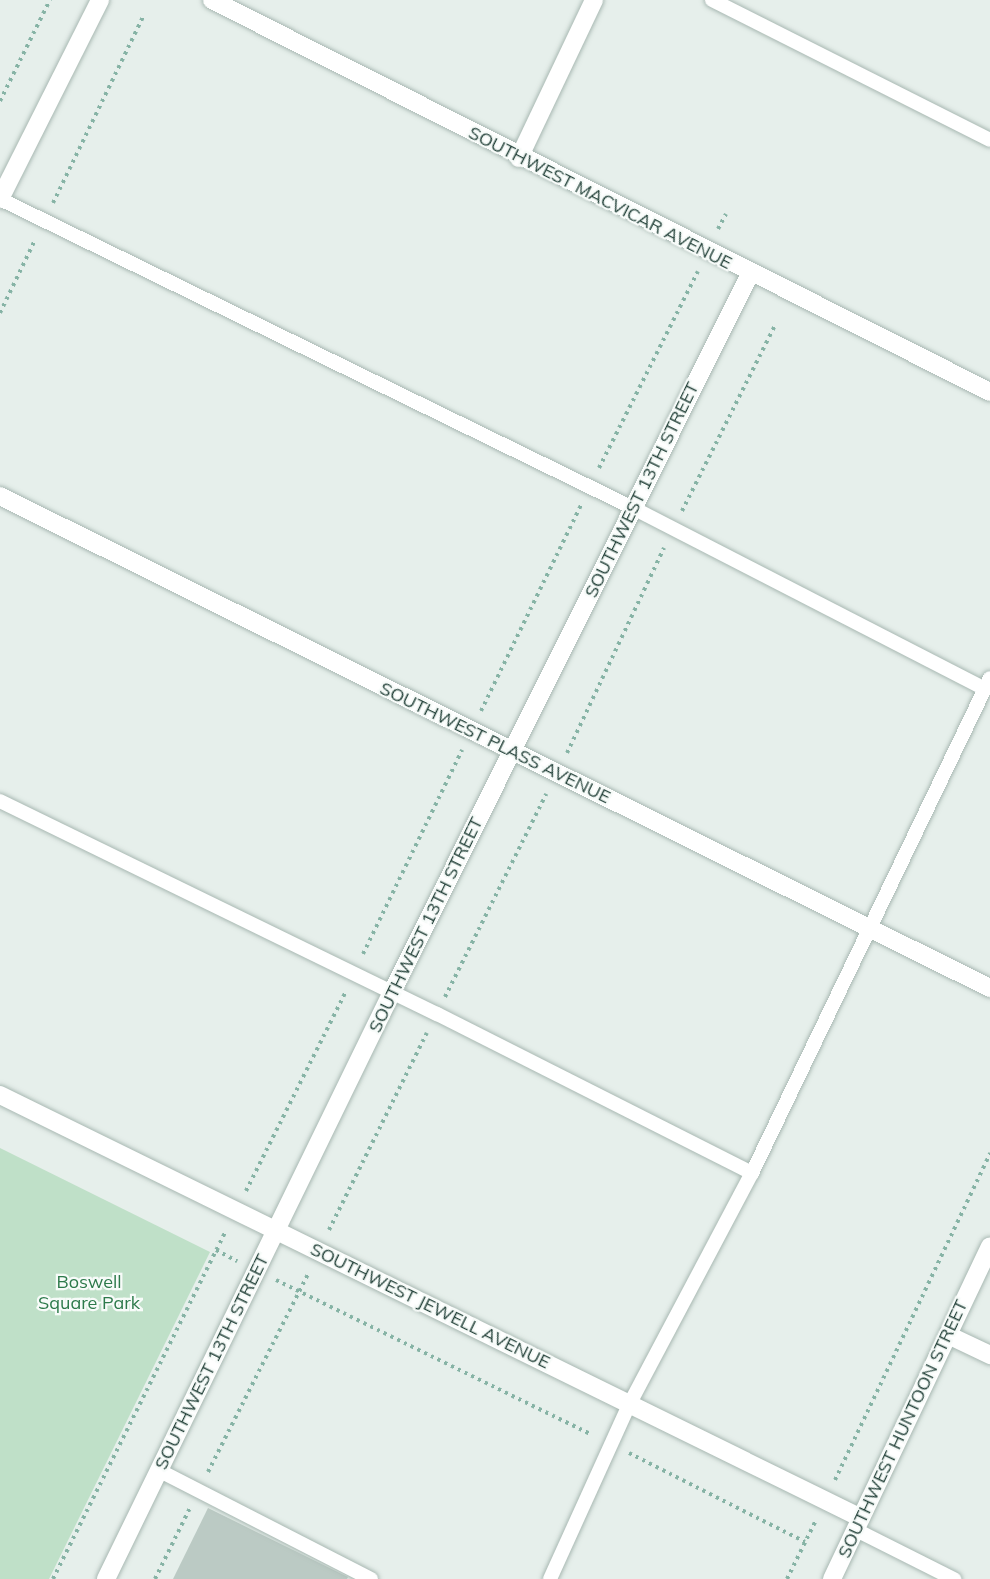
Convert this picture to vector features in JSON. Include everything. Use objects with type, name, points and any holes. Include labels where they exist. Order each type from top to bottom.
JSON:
[{"type":"street","points":[[0,199],[100,0]]},
{"type":"street","name":"SOUTHWEST MACVICAR AVENUE","points":[[212,0],[519,158],[990,392]]},
{"type":"street","points":[[519,158],[594,0]]},
{"type":"street","name":"SOUTHWEST 13TH STREET","points":[[106,1579],[392,992],[750,274]]},
{"type":"street","name":"SOUTHWEST PLASS AVENUE","points":[[0,496],[990,988]]},
{"type":"street","name":"SOUTHWEST JEWELL AVENUE","points":[[0,1095],[825,1501],[858,1524]]},
{"type":"street","name":"SOUTHWEST HUNTOON STREET","points":[[832,1579],[990,1247]]},
{"type":"street","points":[[948,1335],[990,1354]]},
{"type":"lane","points":[[712,0],[990,140]]},
{"type":"lane","points":[[0,199],[987,683],[752,1173],[629,1405],[550,1579]]},
{"type":"lane","points":[[0,801],[437,1014],[752,1173]]},
{"type":"lane","points":[[160,1471],[371,1579]]},
{"type":"lane","points":[[858,1524],[954,1579]]},
{"type":"path","points":[[0,101],[50,0]]},
{"type":"path","points":[[0,313],[144,15]]},
{"type":"path","points":[[53,1579],[354,974],[589,487],[726,214]]},
{"type":"path","points":[[155,1579],[557,774],[673,528],[774,327]]},
{"type":"path","points":[[787,1579],[990,1153]]},
{"type":"path","points":[[216,1250],[805,1542]]},
{"type":"green space","name":"Boswell Square Park","points":[[0,1148],[210,1252],[49,1579],[0,1579]]},
{"type":"building","points":[[208,1508],[348,1577],[347,1579],[173,1579]]}]
